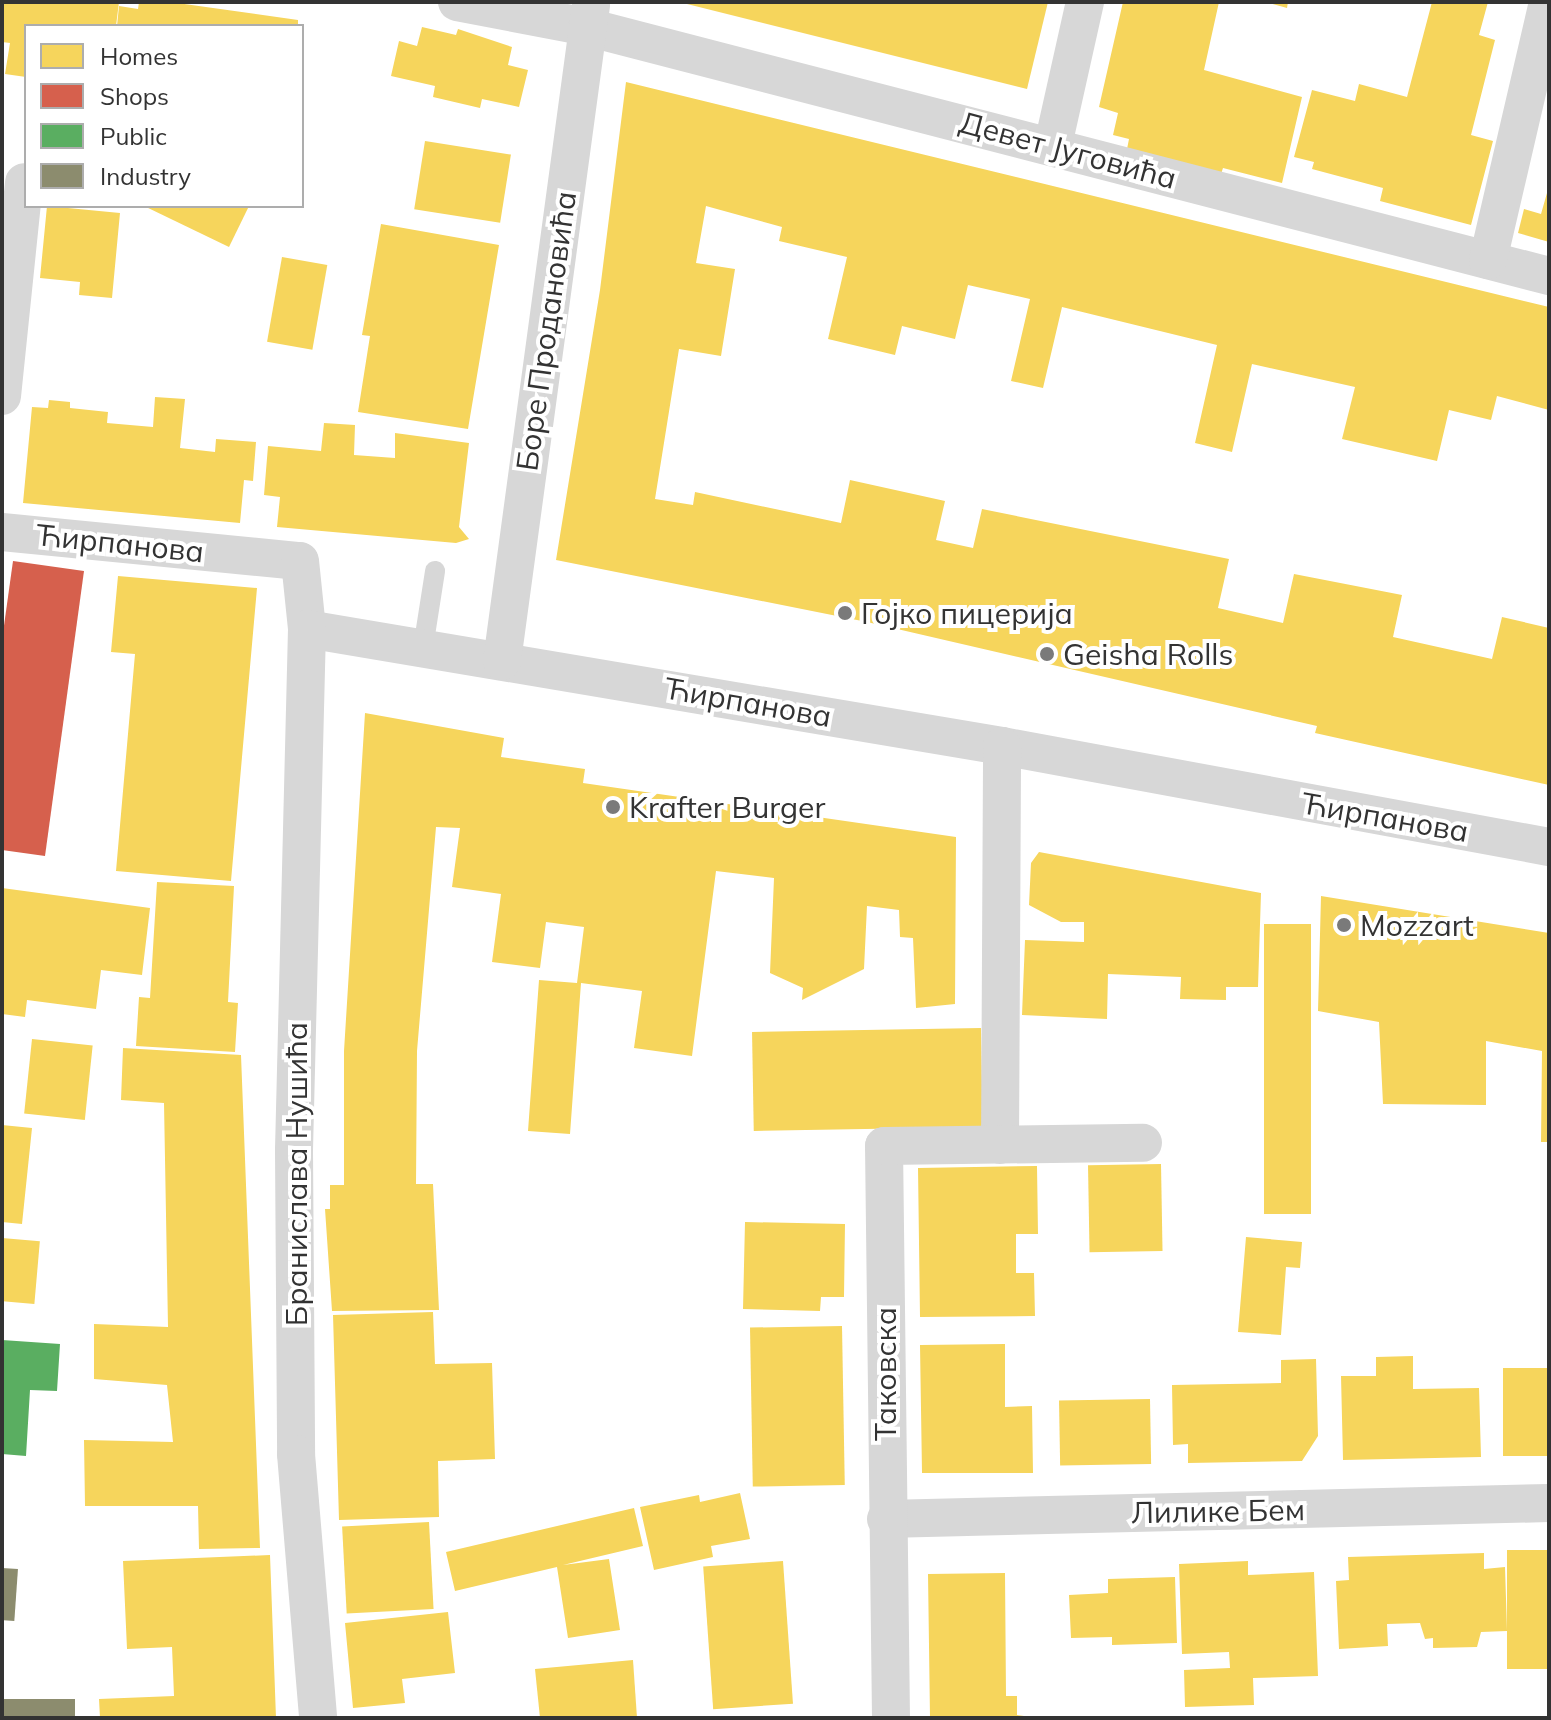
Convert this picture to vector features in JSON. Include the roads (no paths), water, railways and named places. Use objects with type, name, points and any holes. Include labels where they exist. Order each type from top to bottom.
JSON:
[{"type":"street","name":"Девет Југовића","points":[[457,2],[589,14],[1053,145],[1549,276]]},
{"type":"street","points":[[1053,145],[1085,2]]},
{"type":"street","points":[[1488,260],[1548,2]]},
{"type":"street","name":"Боре Продановића","points":[[502,661],[589,14]]},
{"type":"street","points":[[2,396],[24,182]]},
{"type":"street","name":"Ћирпанова","points":[[2,532],[300,561],[307,629],[1002,746],[1549,847]]},
{"type":"street","name":"Бранислава Нушића","points":[[307,629],[294,1151],[296,1422],[307,1622],[318,1718]]},
{"type":"street","points":[[1000,1145],[1002,746]]},
{"type":"street","name":"Таковска","points":[[891,1718],[886,1519],[884,1146],[1143,1143]]},
{"type":"street","name":"Лилике Бем","points":[[886,1519],[1549,1503]]},
{"type":"lane","points":[[423,648],[435,571]]},
{"type":"place","name":"Гојко пицерија","points":[[845,613]]},
{"type":"place","name":"Geisha Rolls","points":[[1047,654]]},
{"type":"place","name":"Krafter Burger","points":[[613,807]]},
{"type":"place","name":"Mozzart","points":[[1344,925]]}]
